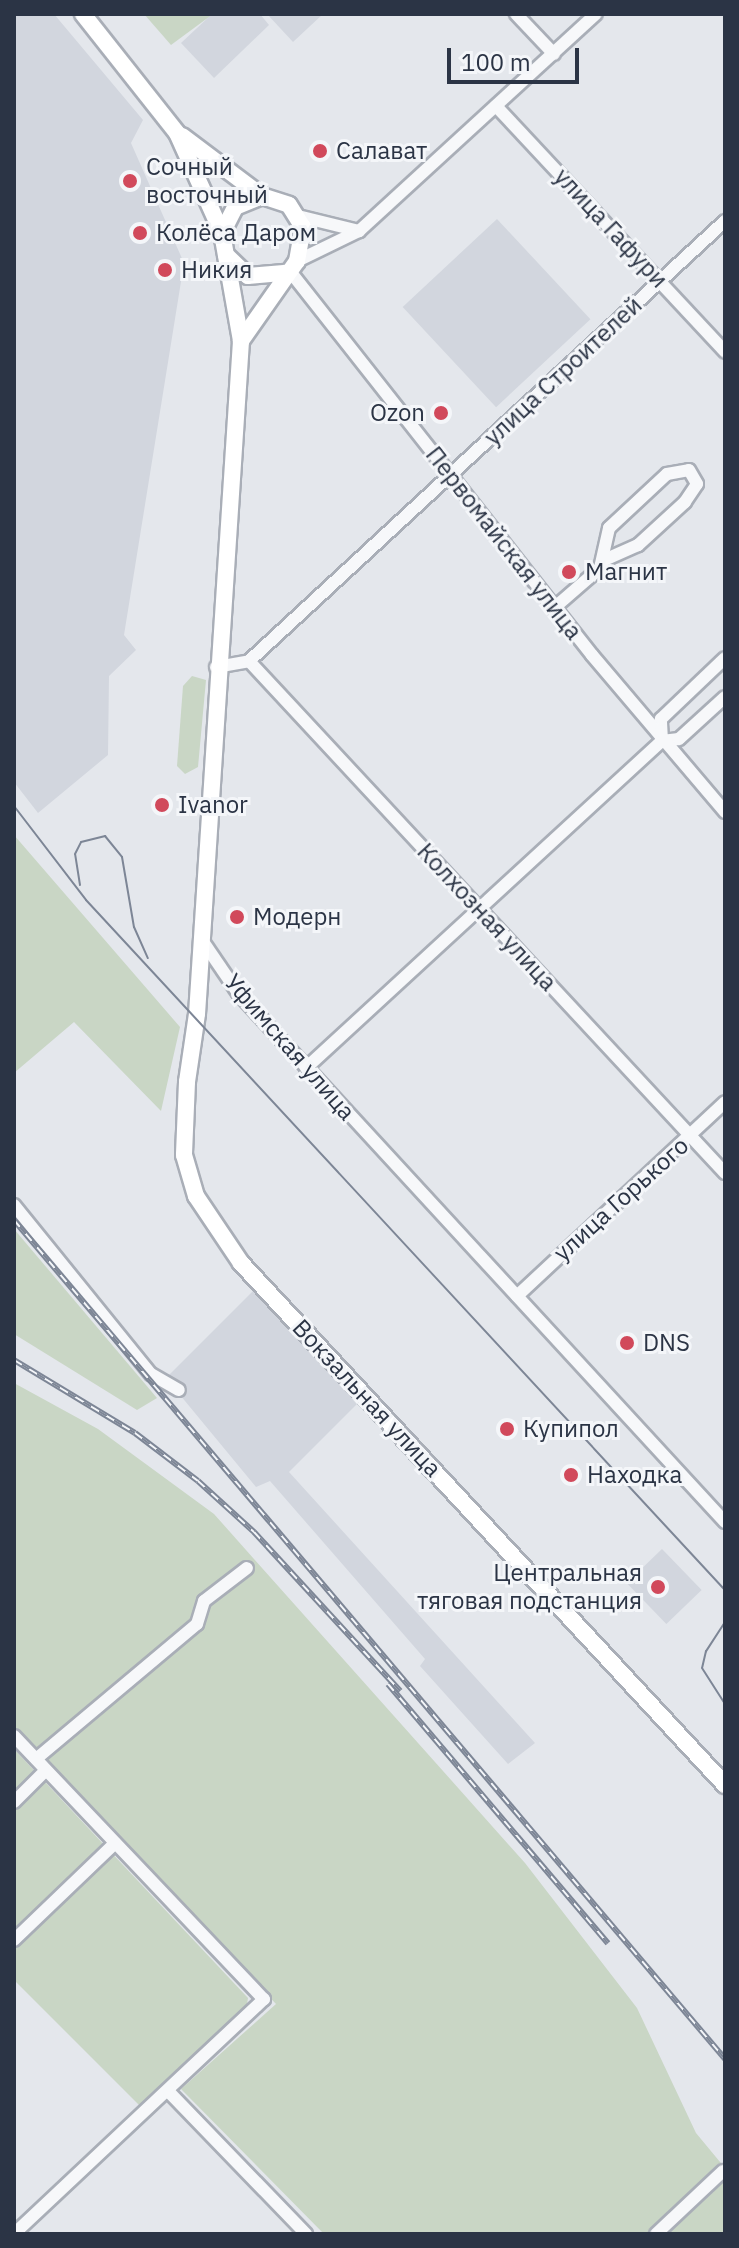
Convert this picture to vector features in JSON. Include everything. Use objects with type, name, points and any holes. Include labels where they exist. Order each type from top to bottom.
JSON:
[{"type":"main road","points":[[83,14],[177,133],[262,196],[276,198],[298,216],[305,239],[290,268],[241,341]]},
{"type":"main road","points":[[177,133],[223,241],[248,276],[290,268]]},
{"type":"main road","points":[[200,937],[216,667],[241,341],[223,241],[235,207],[262,196]]},
{"type":"main road","name":"Вокзальная улица","points":[[200,937],[184,1155],[196,1196],[216,1232],[725,1785]]},
{"type":"street","points":[[516,14],[554,54]]},
{"type":"street","points":[[290,268],[359,231],[596,14]]},
{"type":"street","name":"улица Гафури","points":[[496,106],[725,352]]},
{"type":"street","points":[[298,216],[359,231]]},
{"type":"street","name":"улица Строителей","points":[[249,661],[725,221]]},
{"type":"street","name":"Первомайская улица","points":[[290,268],[554,608],[662,741],[725,812]]},
{"type":"street","points":[[554,608],[604,560],[638,545],[685,502],[697,484],[689,470],[667,474],[609,528],[604,560]]},
{"type":"street","points":[[662,741],[661,719],[725,658]]},
{"type":"street","points":[[216,667],[249,661]]},
{"type":"street","name":"Колхозная улица","points":[[249,661],[725,1173]]},
{"type":"street","points":[[306,1068],[662,741],[679,739],[725,697]]},
{"type":"street","name":"Уфимская улица","points":[[200,937],[238,993],[725,1522]]},
{"type":"street","name":"улица Горького","points":[[517,1296],[725,1102]]},
{"type":"street","points":[[14,1205],[151,1374],[179,1390]]},
{"type":"street","points":[[36,1759],[197,1624],[204,1601],[247,1568]]},
{"type":"street","points":[[14,1736],[264,1999],[14,2234]]},
{"type":"street","points":[[14,1802],[46,1770]]},
{"type":"street","points":[[14,1940],[115,1843]]},
{"type":"street","points":[[168,2091],[306,2234]]},
{"type":"street","points":[[656,2234],[723,2171]]},
{"type":"shaded area","points":[[14,14],[54,14],[143,120],[131,143],[184,263],[124,635],[136,650],[109,676],[108,755],[38,813],[14,782]]},
{"type":"shaded area","points":[[212,14],[260,14],[269,25],[214,78],[181,43]]},
{"type":"shaded area","points":[[267,14],[323,14],[293,42]]},
{"type":"shaded area","points":[[497,219],[590,319],[496,407],[403,307]]},
{"type":"shaded area","points":[[253,1291],[358,1403],[289,1472],[535,1743],[508,1764],[420,1666],[425,1659],[270,1481],[256,1487],[166,1378]]},
{"type":"shaded area","points":[[662,1549],[702,1590],[666,1624],[627,1583]]},
{"type":"green space","points":[[144,14],[213,14],[171,45]]},
{"type":"green space","points":[[192,676],[206,680],[198,767],[185,774],[177,766],[183,686]]},
{"type":"green space","points":[[14,835],[180,1027],[161,1111],[74,1022],[14,1073]]},
{"type":"green space","points":[[14,1229],[157,1398],[137,1410],[14,1334]]},
{"type":"green space","points":[[14,1383],[98,1429],[214,1514],[525,1863],[637,2008],[696,2133],[725,2168],[725,2234],[324,2234],[181,2089],[276,2004],[14,1726]]},
{"type":"green space","points":[[14,1749],[248,1998],[246,2010],[141,2107],[14,1980]]},
{"type":"tram line","points":[[14,806],[86,900],[725,1590]]},
{"type":"tram line","points":[[80,885],[75,854],[81,842],[105,836],[122,857],[134,927],[148,958]]},
{"type":"tram line","points":[[725,1622],[706,1651],[702,1668],[725,1704]]},
{"type":"railway","points":[[14,1220],[725,2059]]},
{"type":"railway","points":[[14,1360],[135,1433],[198,1481],[254,1532],[400,1691]]},
{"type":"railway","points":[[388,1684],[608,1943]]},
{"type":"place","name":"Салават","points":[[320,151]]},
{"type":"place","name":"Сочный восточный","points":[[130,181]]},
{"type":"place","name":"Колёса Даром","points":[[140,233]]},
{"type":"place","name":"Никия","points":[[165,270]]},
{"type":"place","name":"Ozon","points":[[441,413]]},
{"type":"place","name":"Магнит","points":[[569,572]]},
{"type":"place","name":"Ivanor","points":[[162,805]]},
{"type":"place","name":"Модерн","points":[[237,917]]},
{"type":"place","name":"DNS","points":[[627,1343]]},
{"type":"place","name":"Купипол","points":[[507,1429]]},
{"type":"place","name":"Находка","points":[[571,1475]]},
{"type":"place","name":"Центральная тяговая подстанция","points":[[658,1587]]}]
